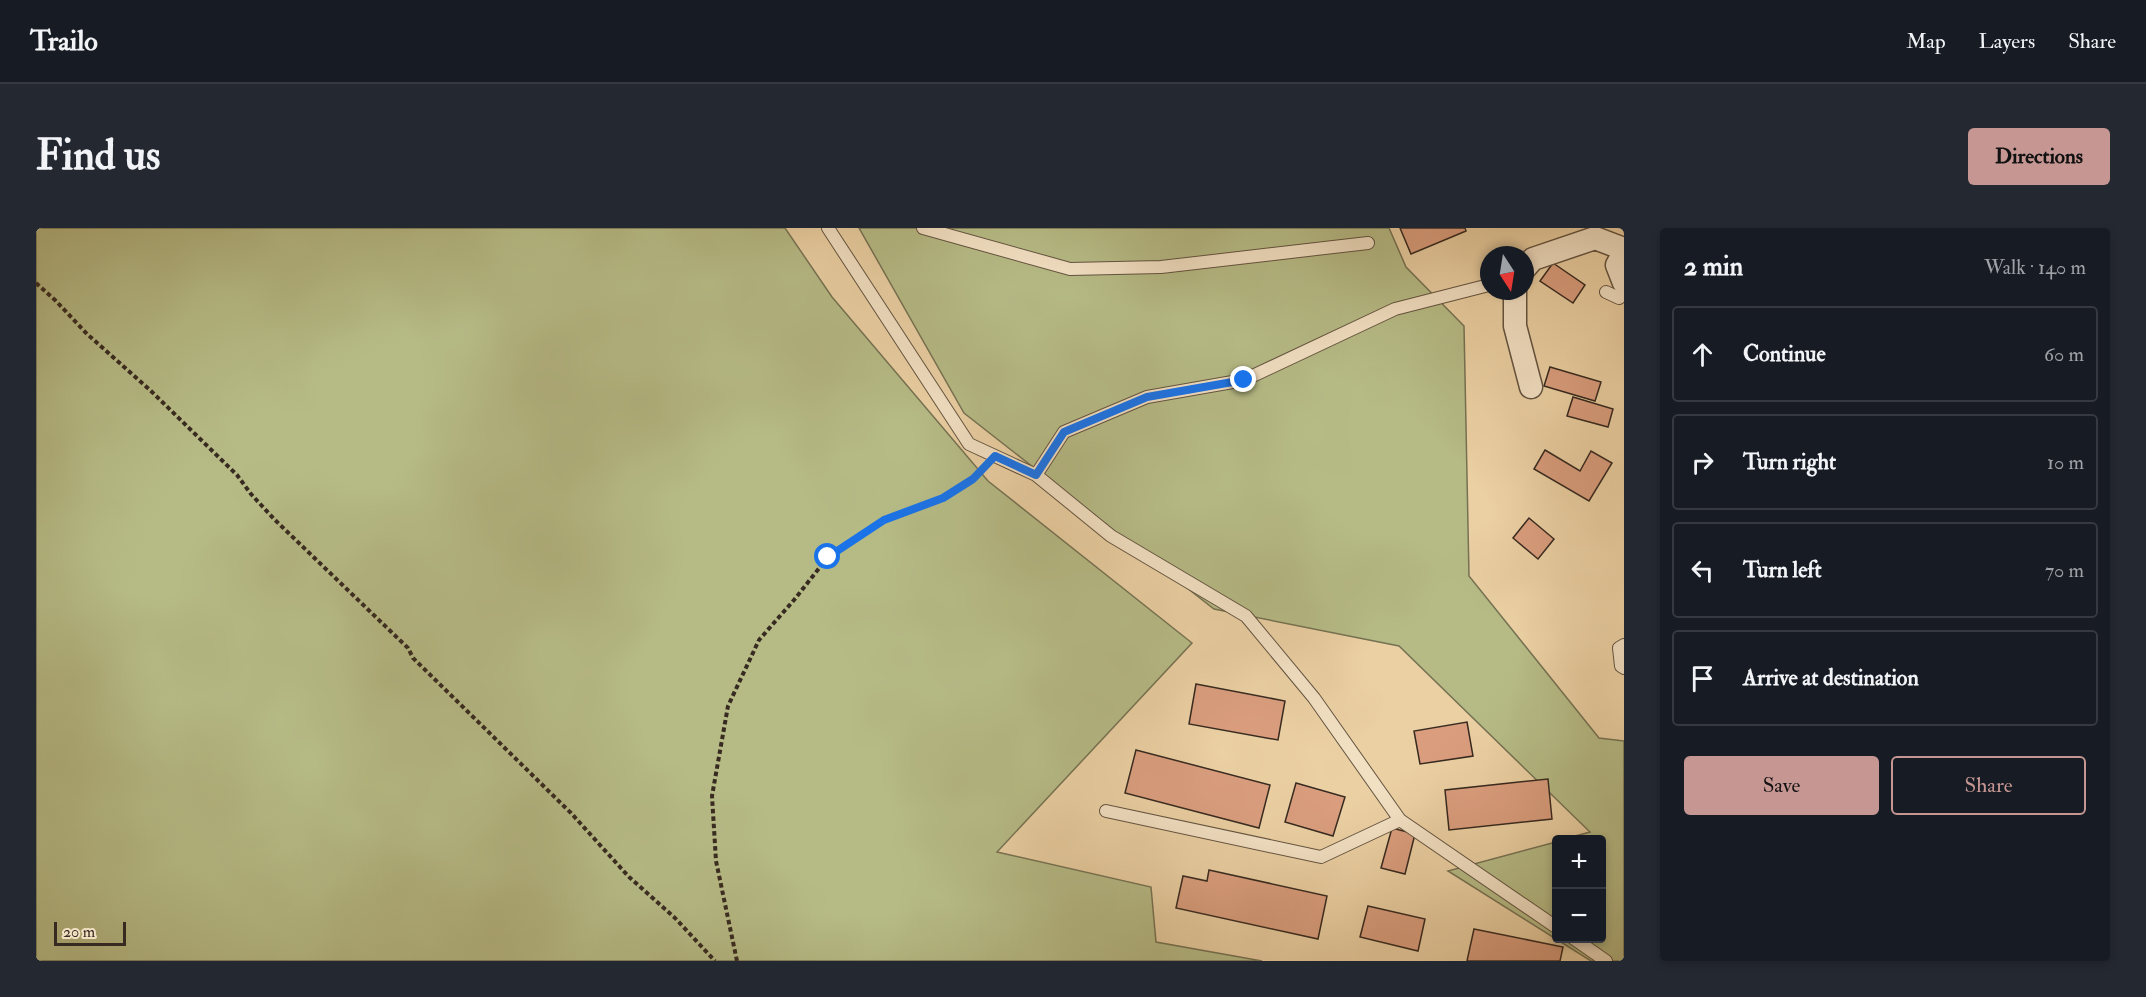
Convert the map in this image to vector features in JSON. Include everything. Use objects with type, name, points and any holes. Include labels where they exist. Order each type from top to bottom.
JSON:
[{"type":"street","points":[[1534,259],[1595,238],[1624,251],[1617,265],[1615,287]]},
{"type":"street","points":[[1515,300],[1515,326],[1531,387]]},
{"type":"lane","points":[[828,228],[969,444],[1036,475],[1111,536],[1246,616],[1314,698],[1400,820],[1552,924]]},
{"type":"lane","points":[[923,228],[1070,269],[1161,267],[1368,243]]},
{"type":"lane","points":[[1036,475],[1064,432],[1147,397],[1244,380],[1395,309],[1480,287]]},
{"type":"lane","points":[[1615,287],[1619,298],[1624,294]]},
{"type":"lane","points":[[1624,645],[1619,648],[1621,666],[1624,668]]},
{"type":"lane","points":[[1106,811],[1321,857],[1400,820]]},
{"type":"lane","points":[[1579,943],[1606,961]]},
{"type":"path","points":[[36,283],[228,466],[276,520],[408,648],[413,658],[571,813],[629,877],[675,918],[715,961]]},
{"type":"path","points":[[737,961],[716,861],[712,796],[728,706],[759,640],[828,557],[884,520],[943,498],[973,479],[995,456]]},
{"type":"green space","points":[[36,228],[785,228],[832,297],[988,481],[1192,643],[997,852],[1151,887],[1156,942],[1262,961],[36,961]]},
{"type":"green space","points":[[859,228],[1389,228],[1406,267],[1464,326],[1469,576],[1599,738],[1624,741],[1624,961],[1591,961],[1562,943],[1606,943],[1606,835],[1579,835],[1590,832],[1399,646],[1214,609],[964,413]]},
{"type":"green space","points":[[1552,843],[1552,936],[1448,871]]},
{"type":"building","points":[[1400,228],[1465,228],[1466,231],[1411,254]]},
{"type":"building","points":[[1553,263],[1585,285],[1573,303],[1540,281]]},
{"type":"building","points":[[1550,367],[1601,382],[1595,401],[1544,386]]},
{"type":"building","points":[[1573,397],[1613,409],[1608,427],[1567,416]]},
{"type":"building","points":[[1545,450],[1580,471],[1591,451],[1612,463],[1589,501],[1534,469]]},
{"type":"building","points":[[1529,518],[1554,539],[1538,559],[1513,538]]},
{"type":"building","points":[[1196,684],[1285,701],[1278,740],[1189,724]]},
{"type":"building","points":[[1467,722],[1473,756],[1420,764],[1414,731]]},
{"type":"building","points":[[1136,750],[1270,785],[1259,828],[1125,793]]},
{"type":"building","points":[[1548,779],[1552,819],[1449,830],[1445,790]]},
{"type":"building","points":[[1296,783],[1345,797],[1333,836],[1285,822]]},
{"type":"building","points":[[1392,828],[1415,834],[1405,874],[1381,868]]},
{"type":"building","points":[[1209,870],[1327,896],[1318,939],[1176,908],[1183,876],[1207,881]]},
{"type":"building","points":[[1368,906],[1425,919],[1418,951],[1360,937]]},
{"type":"building","points":[[1474,929],[1563,947],[1560,961],[1467,961]]},
{"type":"route","points":[[828,557],[884,520],[943,498],[973,479],[995,456],[1036,475],[1064,432],[1147,397],[1244,380]]}]
